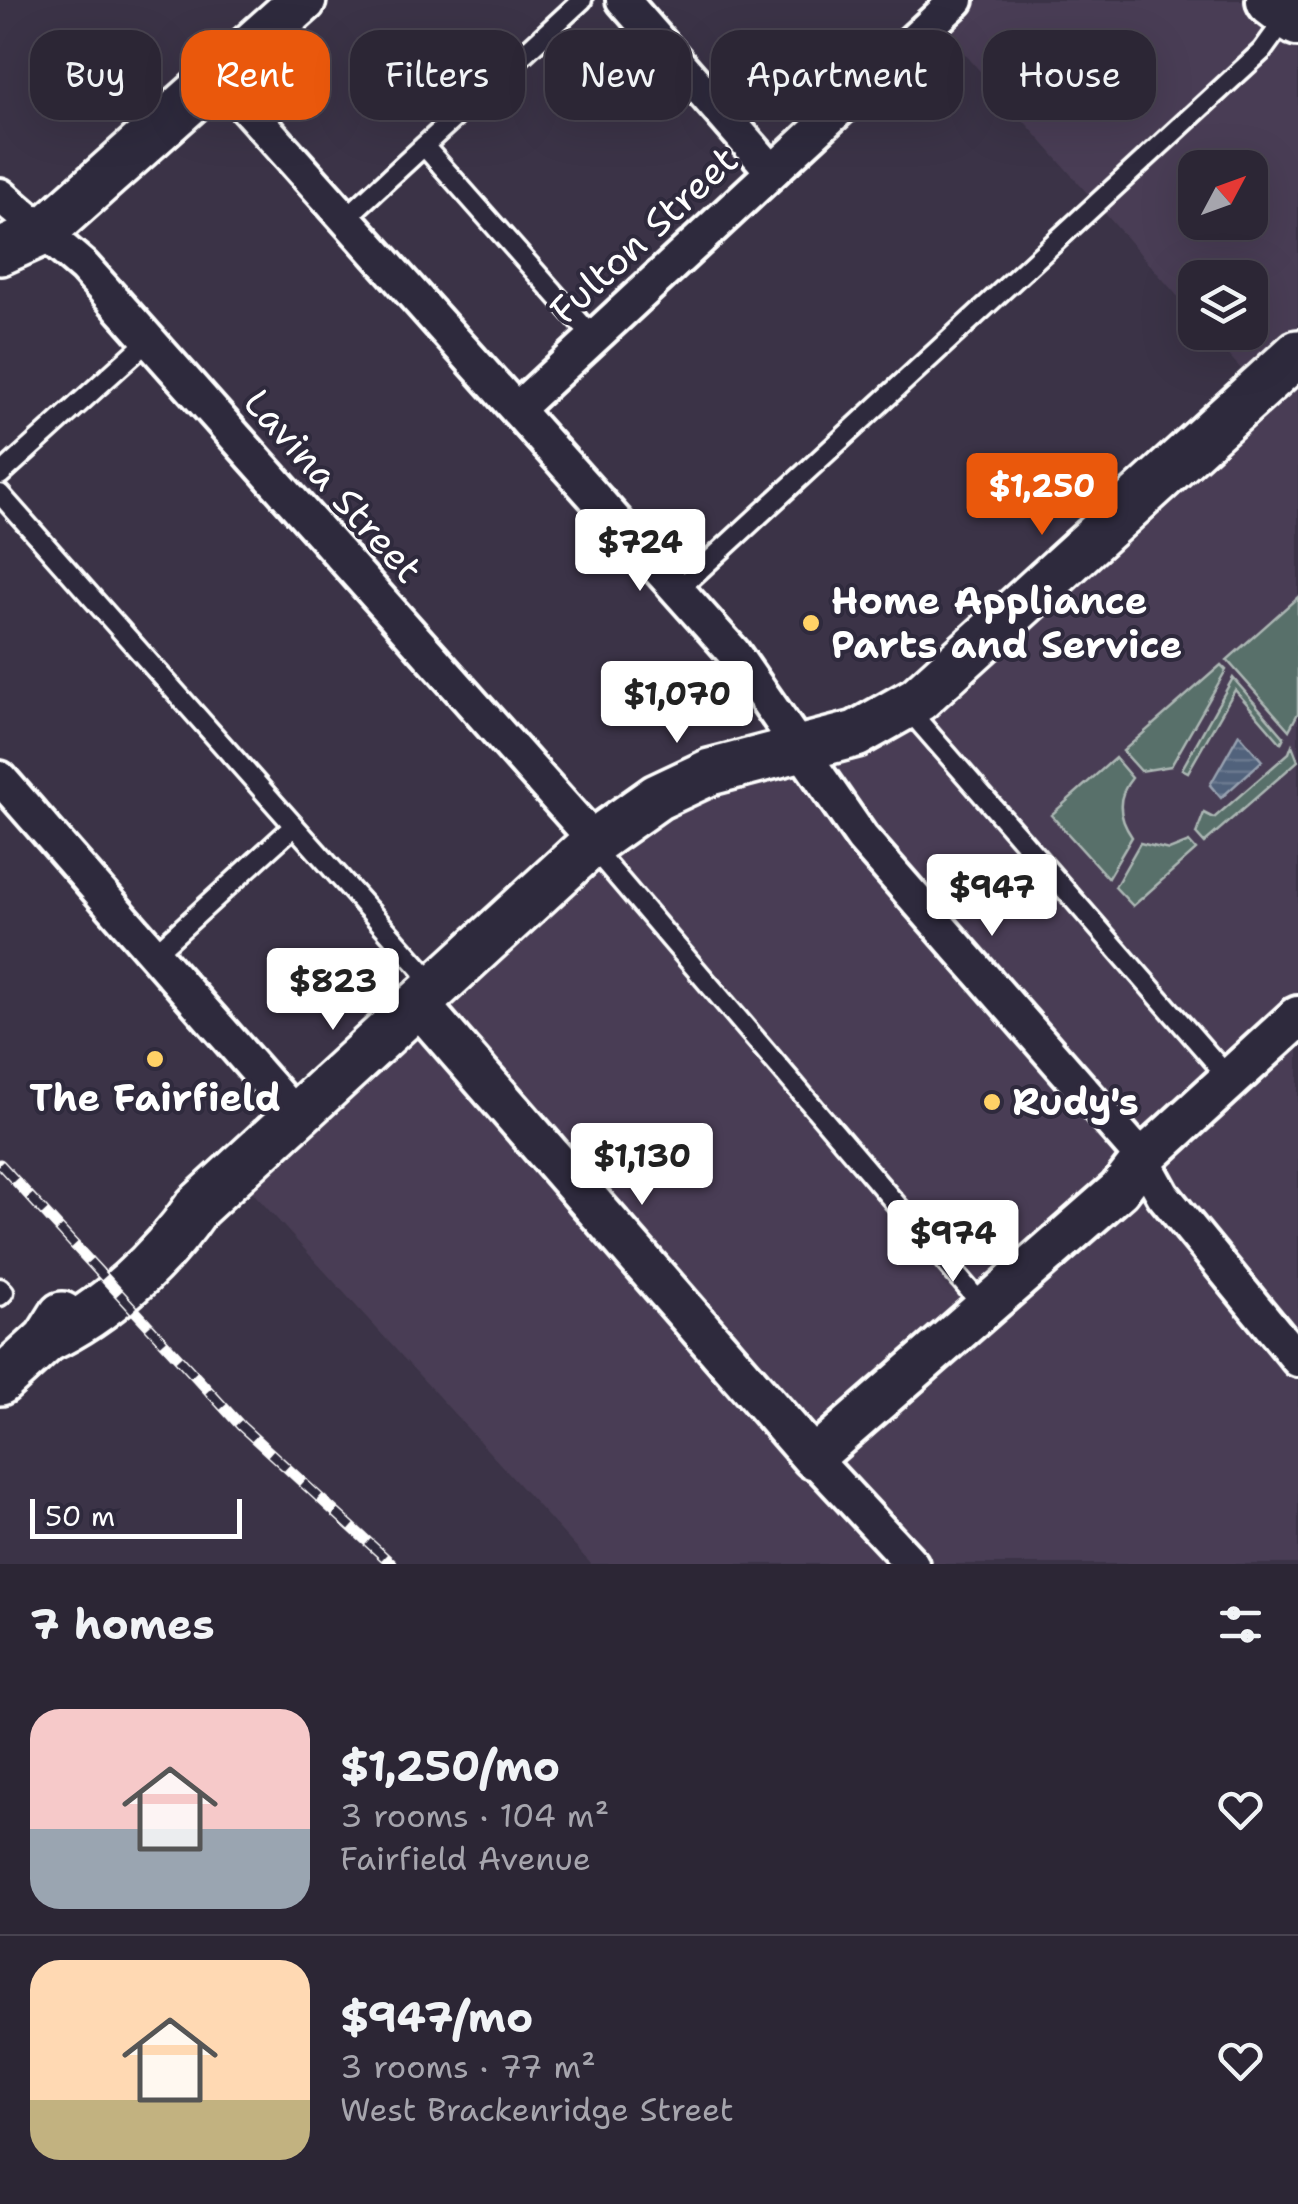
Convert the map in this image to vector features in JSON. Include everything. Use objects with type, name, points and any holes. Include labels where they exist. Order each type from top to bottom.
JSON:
[{"type":"main road","points":[[269,30],[302,0]]},
{"type":"main road","points":[[0,252],[42,233],[181,109]]},
{"type":"main road","points":[[0,1382],[47,1339],[84,1322],[178,1234],[197,1207],[593,844],[657,797],[710,772],[747,760],[800,752],[856,734],[906,707],[939,684],[1298,353]]},
{"type":"street","points":[[622,0],[772,171]]},
{"type":"street","name":"Fulton Street","points":[[518,408],[957,0]]},
{"type":"street","points":[[258,120],[678,590],[774,705],[800,752],[862,838],[1143,1158],[1163,1195],[1298,1360]]},
{"type":"street","name":"Lavina Street","points":[[0,195],[84,267],[593,844]]},
{"type":"street","points":[[0,778],[296,1116]]},
{"type":"street","points":[[428,996],[813,1458],[912,1564]]},
{"type":"street","points":[[813,1458],[1119,1190],[1143,1158],[1298,1016]]},
{"type":"lane","points":[[347,218],[582,0]]},
{"type":"lane","points":[[678,590],[1262,51],[1287,11]]},
{"type":"lane","points":[[424,146],[593,337]]},
{"type":"lane","points":[[0,476],[148,340]]},
{"type":"lane","points":[[0,494],[294,826],[428,996]]},
{"type":"lane","points":[[906,707],[1230,1078]]},
{"type":"lane","points":[[154,954],[294,826]]},
{"type":"lane","points":[[593,844],[983,1306]]},
{"type":"lane","points":[[0,1288],[4,1292],[0,1296]]},
{"type":"shaded area","points":[[973,0],[1298,0],[1298,1564],[591,1564],[246,1185],[616,845],[748,771],[880,742],[1266,397],[1224,350],[1268,350],[1268,260],[1178,260],[1178,297],[1023,120],[1156,120],[1156,30],[983,30],[983,75],[963,52],[963,30],[944,30]]},
{"type":"green space","points":[[1298,597],[1298,713],[1289,730],[1227,660]]},
{"type":"green space","points":[[1221,665],[1226,670],[1171,766],[1141,771],[1123,751]]},
{"type":"green space","points":[[1233,678],[1284,737],[1281,743],[1235,690],[1188,772],[1182,769]]},
{"type":"green space","points":[[1292,745],[1298,761],[1204,843],[1196,834],[1204,813],[1214,818],[1289,753]]},
{"type":"green space","points":[[1115,758],[1132,778],[1123,792],[1121,807],[1132,837],[1108,878],[1051,815]]},
{"type":"green space","points":[[1189,842],[1196,850],[1133,906],[1115,887],[1140,843],[1169,850]]},
{"type":"water","points":[[1239,734],[1262,761],[1221,798],[1210,785]]},
{"type":"railway","points":[[0,1164],[241,1426],[392,1564]]},
{"type":"place","name":"Home Appliance Parts and Service","points":[[811,623]]},
{"type":"place","name":"The Fairfield","points":[[155,1059]]},
{"type":"place","name":"Rudy's","points":[[992,1102]]}]
